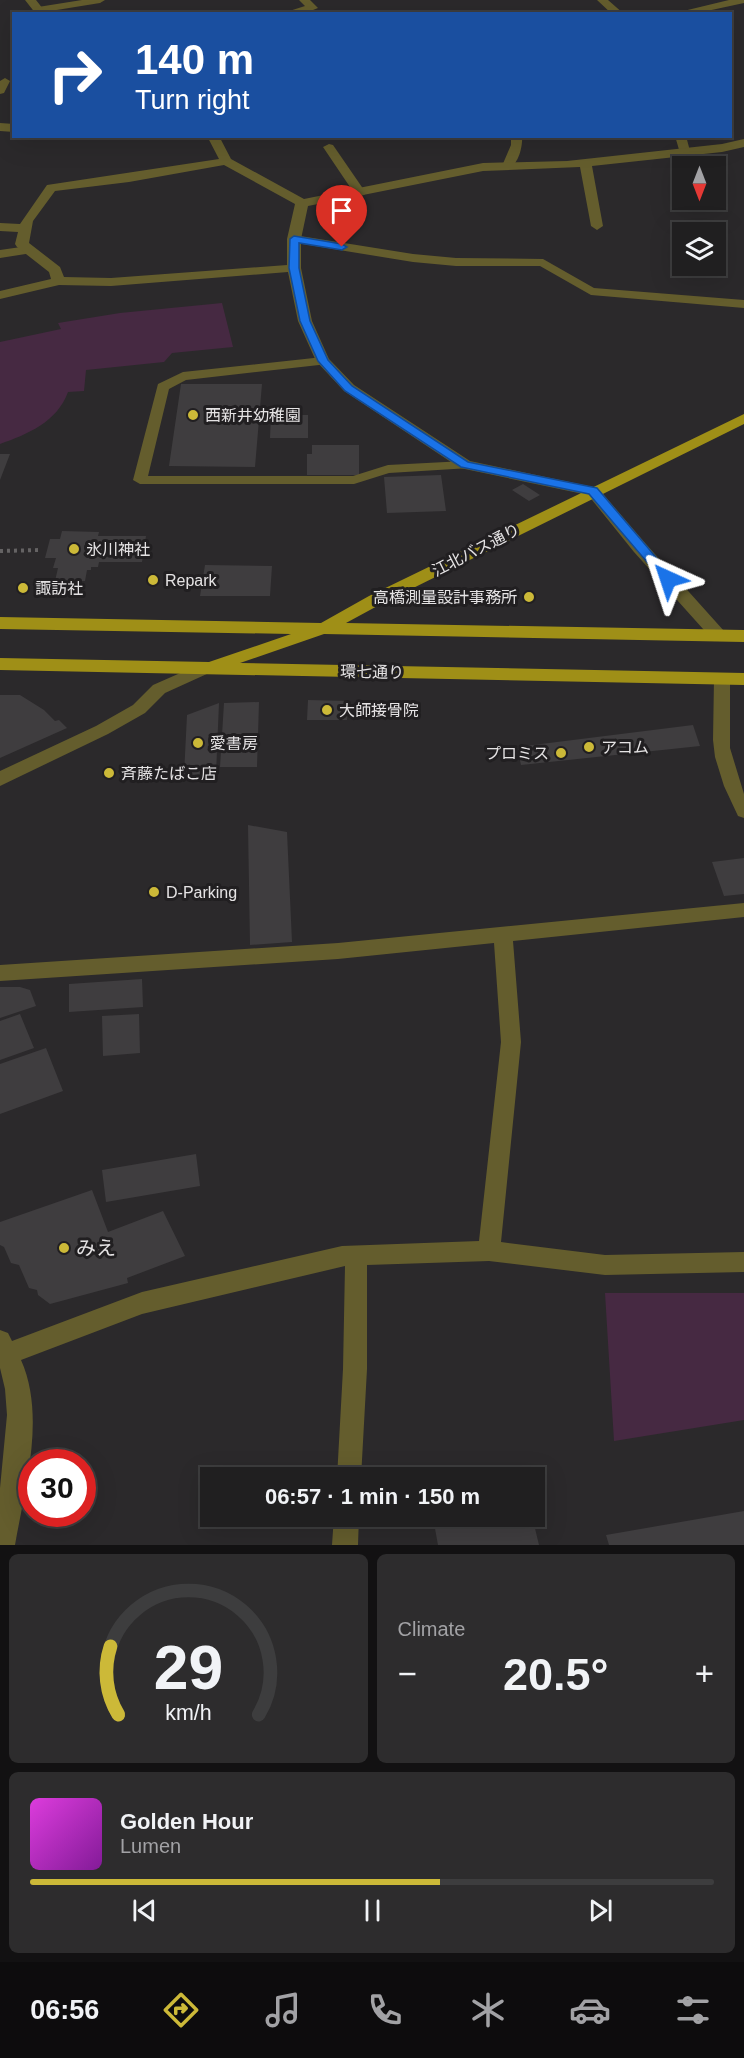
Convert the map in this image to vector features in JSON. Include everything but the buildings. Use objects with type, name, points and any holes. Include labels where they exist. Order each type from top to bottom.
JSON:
[{"type":"main road","name":"江北バス通り","points":[[203,669],[325,628],[375,600],[744,418]]},
{"type":"main road","points":[[0,624],[744,636]]},
{"type":"main road","name":"環七通り","points":[[0,664],[744,679]]},
{"type":"street","points":[[30,0],[40,12]]},
{"type":"street","points":[[294,12],[313,8],[304,0]]},
{"type":"street","points":[[214,138],[226,161],[302,203],[360,193],[463,170],[585,163],[722,148],[744,143]]},
{"type":"street","points":[[59,281],[55,270],[22,244],[27,221],[51,188],[226,161]]},
{"type":"street","points":[[585,163],[597,226]]},
{"type":"street","points":[[302,203],[294,239],[294,268],[305,321],[323,361],[349,388],[465,465],[593,491],[640,548],[718,635]]},
{"type":"street","points":[[0,227],[26,228]]},
{"type":"street","points":[[0,295],[59,281],[111,282],[294,268]]},
{"type":"street","points":[[0,779],[102,730],[139,709],[159,689],[203,669]]},
{"type":"street","points":[[0,973],[314,952],[744,910]]},
{"type":"street","points":[[489,1251],[512,1041],[503,935]]},
{"type":"street","points":[[2,1545],[5,1497],[21,1419],[15,1380],[4,1347],[142,1303],[356,1255],[489,1251],[605,1265],[744,1262]]},
{"type":"street","points":[[350,1467],[355,1369],[356,1255]]},
{"type":"street","points":[[345,1545],[346,1527]]},
{"type":"lane","points":[[40,12],[100,0]]},
{"type":"lane","points":[[602,0],[617,12]]},
{"type":"lane","points":[[680,10],[743,0]]},
{"type":"lane","points":[[0,91],[5,81]]},
{"type":"lane","points":[[508,166],[517,145],[516,138]]},
{"type":"lane","points":[[681,138],[684,151]]},
{"type":"lane","points":[[329,147],[360,193]]},
{"type":"lane","points":[[294,239],[413,258],[456,262],[543,263],[591,291],[691,302],[744,304]]},
{"type":"lane","points":[[0,254],[28,250]]},
{"type":"lane","points":[[323,361],[183,376],[163,387],[140,480],[354,480],[387,470],[465,465]]},
{"type":"lane","points":[[722,679],[724,704],[721,742],[734,793],[744,812]]},
{"type":"path","points":[[0,551],[40,550]]},
{"type":"shaded area","points":[[222,303],[233,347],[172,353],[164,362],[86,370],[84,391],[68,392],[57,411],[49,419],[31,431],[0,444],[0,342],[61,329],[58,323],[120,313]]},
{"type":"shaded area","points":[[605,1293],[744,1293],[744,1420],[614,1441]]},
{"type":"place","name":"西新井幼稚園","points":[[193,415]]},
{"type":"place","name":"氷川神社","points":[[74,549]]},
{"type":"place","name":"Repark","points":[[153,580]]},
{"type":"place","name":"諏訪社","points":[[23,588]]},
{"type":"place","name":"高橋測量設計事務所","points":[[529,597]]},
{"type":"place","name":"大師接骨院","points":[[327,710]]},
{"type":"place","name":"愛書房","points":[[198,743]]},
{"type":"place","name":"アコム","points":[[589,747]]},
{"type":"place","name":"プロミス","points":[[561,753]]},
{"type":"place","name":"斉藤たばこ店","points":[[109,773]]},
{"type":"place","name":"D-Parking","points":[[154,892]]},
{"type":"place","name":"みえ","points":[[64,1248]]},
{"type":"route","points":[[342,247],[294,239],[294,268],[305,321],[323,361],[349,388],[465,465],[593,491],[668,579]]}]
